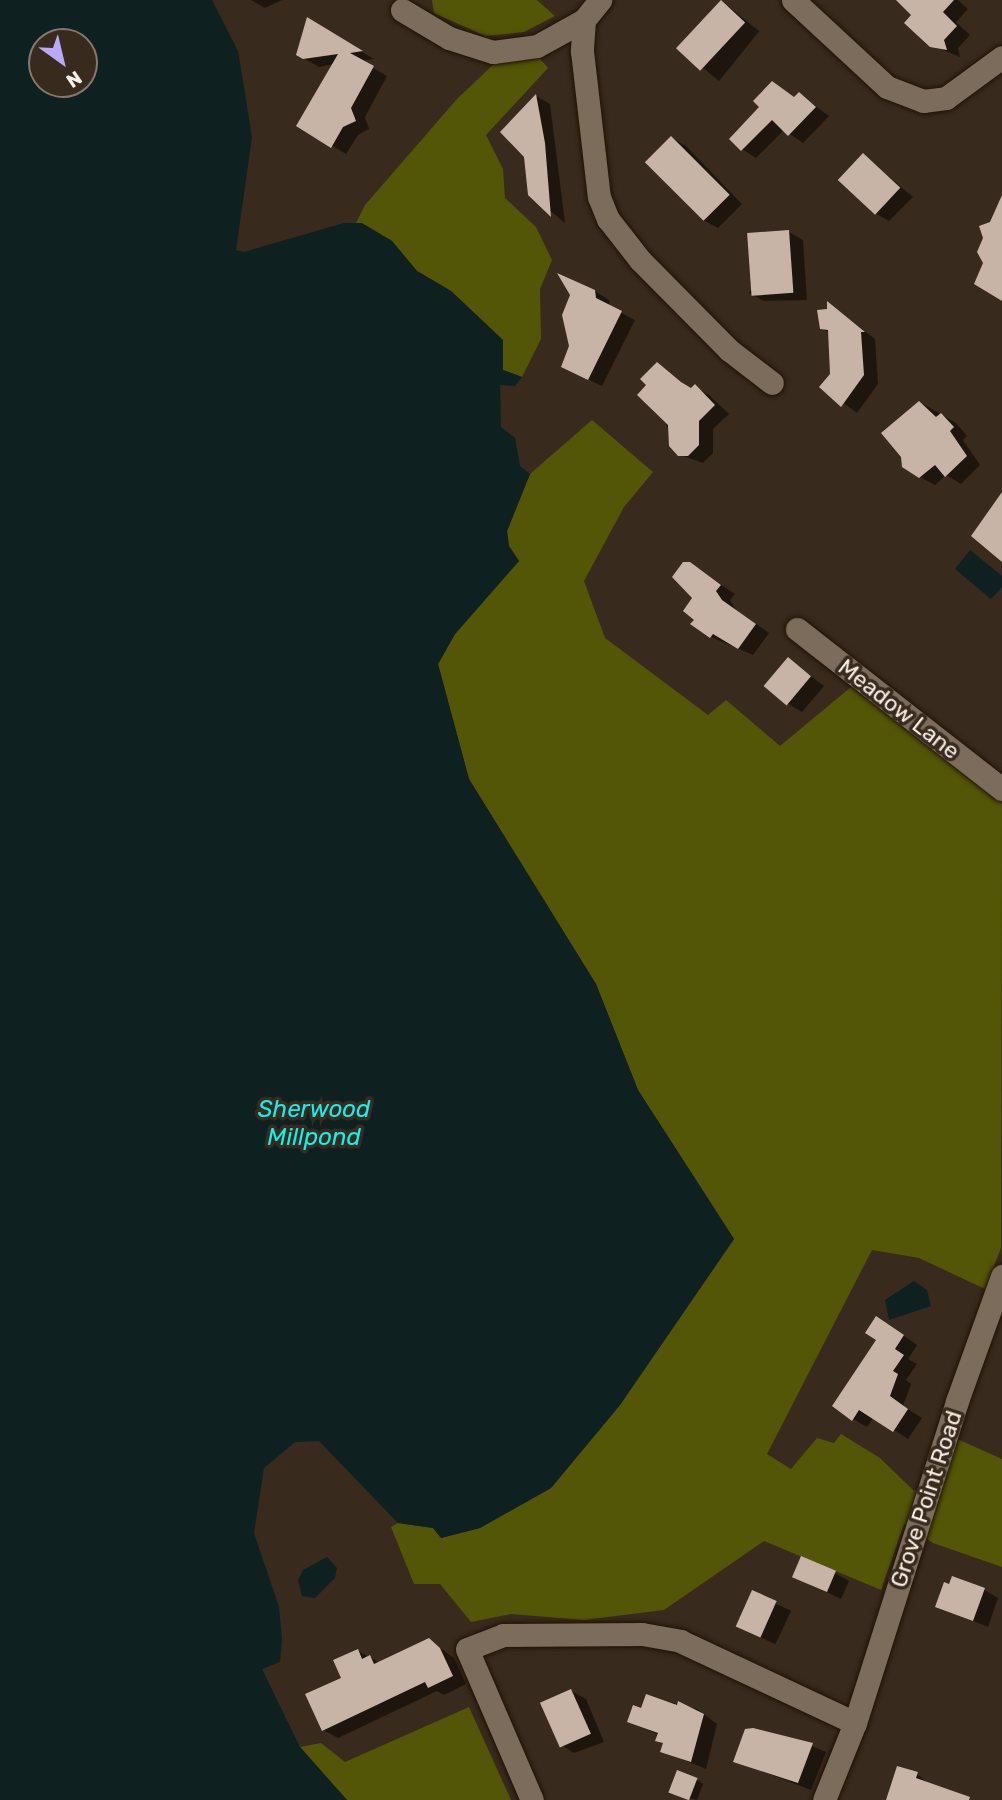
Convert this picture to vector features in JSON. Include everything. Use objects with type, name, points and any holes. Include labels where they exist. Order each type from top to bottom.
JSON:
[{"type":"street","points":[[402,10],[449,38],[493,52],[537,46],[584,20],[600,0]]},
{"type":"street","points":[[793,0],[887,87],[923,102],[946,98],[1002,57]]},
{"type":"street","points":[[584,20],[582,51],[599,197],[608,219],[636,256],[729,350],[772,383]]},
{"type":"street","name":"Meadow Lane","points":[[797,629],[1002,789]]},
{"type":"street","name":"Grove Point Road","points":[[824,1800],[855,1723],[957,1401],[1002,1276]]},
{"type":"street","points":[[532,1800],[467,1649],[503,1635],[642,1633],[680,1641],[855,1723]]},
{"type":"shaded area","points":[[432,0],[537,0],[555,16],[524,32],[485,36],[434,13]]},
{"type":"shaded area","points":[[536,54],[548,68],[486,135],[503,169],[505,198],[536,227],[552,260],[540,289],[541,339],[522,377],[503,370],[503,340],[451,291],[417,271],[391,240],[356,223],[365,205],[457,99],[497,61]]},
{"type":"shaded area","points":[[592,420],[653,472],[624,507],[584,581],[605,638],[708,715],[726,700],[780,746],[851,687],[1002,802],[1001,1248],[985,1289],[919,1258],[872,1250],[767,1454],[791,1469],[817,1438],[834,1443],[841,1434],[880,1458],[913,1490],[933,1497],[955,1438],[1002,1459],[1002,1567],[933,1543],[904,1524],[881,1590],[764,1541],[664,1610],[584,1620],[511,1614],[471,1622],[440,1584],[414,1584],[391,1527],[398,1523],[433,1528],[441,1538],[480,1528],[551,1488],[620,1405],[734,1239],[638,1090],[596,984],[469,779],[438,664],[455,634],[519,561],[509,546],[507,531],[530,474]]},
{"type":"shaded area","points":[[469,1707],[511,1800],[347,1800],[300,1747],[321,1743],[345,1762]]},
{"type":"water","name":"Sherwood Millpond","points":[[0,0],[212,0],[238,51],[252,137],[236,250],[244,252],[344,223],[362,223],[392,241],[417,271],[451,291],[503,340],[503,370],[522,377],[515,386],[500,385],[501,427],[515,438],[520,466],[530,474],[507,531],[509,546],[519,561],[455,634],[438,664],[469,779],[596,984],[638,1090],[734,1239],[620,1405],[551,1488],[480,1528],[441,1538],[433,1528],[398,1523],[319,1441],[295,1442],[264,1468],[254,1533],[279,1607],[282,1639],[280,1662],[262,1669],[300,1747],[347,1800],[0,1800]]},
{"type":"water","points":[[970,550],[1002,576],[1002,587],[991,599],[955,569]]},
{"type":"water","points":[[914,1281],[927,1290],[931,1306],[889,1320],[885,1300]]},
{"type":"water","points":[[327,1557],[337,1568],[335,1578],[315,1598],[302,1596],[298,1580],[303,1570]]},
{"type":"building","points":[[721,0],[745,23],[700,71],[676,48]]},
{"type":"building","points":[[896,0],[954,0],[943,12],[957,26],[944,40],[947,50],[930,47],[904,23],[911,15]]},
{"type":"building","points":[[307,17],[363,51],[350,53],[374,66],[351,108],[356,121],[343,127],[331,148],[296,126],[338,54],[303,59],[296,55]]},
{"type":"building","points":[[772,81],[794,97],[799,92],[816,107],[788,136],[772,120],[741,151],[729,139],[759,107],[753,101]]},
{"type":"building","points":[[536,94],[545,143],[551,217],[528,195],[524,157],[500,132]]},
{"type":"building","points":[[671,136],[730,195],[704,221],[645,162]]},
{"type":"building","points":[[863,153],[900,188],[875,215],[838,180]]},
{"type":"building","points":[[1002,195],[1002,301],[974,284],[983,263],[977,252],[983,238],[979,226],[990,222]]},
{"type":"building","points":[[789,230],[793,293],[751,296],[747,233]]},
{"type":"building","points":[[557,273],[595,290],[596,298],[622,311],[588,380],[561,367],[569,346],[562,315],[570,295]]},
{"type":"building","points":[[827,301],[865,332],[861,332],[864,375],[841,407],[819,387],[830,374],[828,330],[820,329],[817,310],[827,309]]},
{"type":"building","points":[[657,362],[691,388],[695,384],[715,405],[699,421],[699,445],[688,456],[678,456],[669,446],[668,425],[637,395],[646,385],[640,379]]},
{"type":"building","points":[[919,401],[936,417],[941,413],[954,427],[950,431],[967,456],[945,477],[935,465],[919,478],[902,467],[901,457],[881,433]]},
{"type":"building","points":[[1002,492],[1002,562],[971,536]]},
{"type":"building","points":[[683,562],[690,562],[721,585],[716,591],[722,600],[756,624],[738,649],[713,634],[710,638],[690,624],[694,620],[683,611],[692,598],[672,577]]},
{"type":"building","points":[[788,657],[811,676],[787,705],[764,686]]},
{"type":"building","points":[[876,1316],[904,1335],[895,1349],[904,1355],[893,1371],[898,1374],[890,1396],[908,1409],[893,1432],[859,1410],[852,1421],[832,1406],[876,1340],[865,1333]]},
{"type":"building","points":[[801,1556],[836,1571],[827,1592],[792,1577]]},
{"type":"building","points":[[952,1576],[985,1588],[973,1621],[935,1607],[944,1582],[949,1584]]},
{"type":"building","points":[[752,1590],[777,1601],[760,1638],[736,1627]]},
{"type":"building","points":[[429,1638],[440,1648],[453,1676],[428,1688],[425,1682],[322,1731],[305,1694],[341,1678],[333,1660],[358,1649],[362,1659],[370,1655],[374,1664]]},
{"type":"building","points":[[571,1689],[591,1734],[560,1748],[540,1703]]},
{"type":"building","points":[[646,1694],[677,1705],[678,1701],[704,1714],[691,1762],[660,1752],[663,1743],[655,1741],[658,1733],[627,1722],[633,1705],[641,1708]]},
{"type":"building","points":[[753,1728],[813,1743],[798,1783],[733,1762],[745,1729]]},
{"type":"building","points":[[897,1766],[918,1772],[916,1778],[970,1797],[969,1800],[886,1800]]},
{"type":"building","points":[[677,1770],[698,1778],[689,1800],[668,1792]]}]
